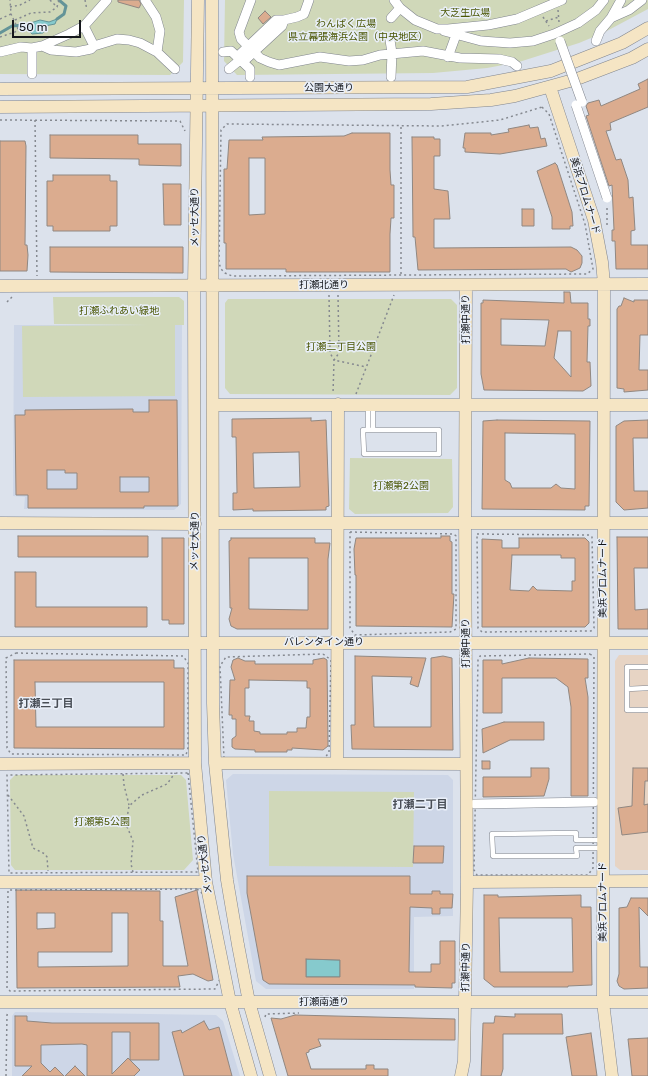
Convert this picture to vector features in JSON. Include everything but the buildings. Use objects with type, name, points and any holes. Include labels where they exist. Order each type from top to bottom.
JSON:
[{"type":"street","points":[[0,52],[21,47],[32,48],[42,46],[84,26],[106,0]]},
{"type":"street","points":[[145,0],[156,17],[160,30],[157,52]]},
{"type":"street","name":"メッセ大通り","points":[[198,0],[195,88],[194,286],[195,763],[201,885],[230,1002],[251,1076]]},
{"type":"street","name":"メッセ大通り","points":[[212,0],[211,88],[214,405],[213,643],[215,763],[227,880],[249,1002],[270,1076]]},
{"type":"street","points":[[251,0],[240,32],[241,39],[260,58],[279,65],[320,57],[349,61],[363,60],[392,53],[423,51],[448,57],[500,59],[512,62],[517,66]]},
{"type":"street","points":[[229,69],[251,49],[282,26],[284,20],[298,18],[304,14],[309,0]]},
{"type":"street","points":[[394,0],[400,8],[414,20],[437,29],[481,41],[510,43],[533,41],[558,34],[587,18],[604,0]]},
{"type":"street","points":[[596,41],[600,31],[611,18],[621,0]]},
{"type":"street","points":[[611,18],[629,10],[642,0]]},
{"type":"street","points":[[437,29],[488,25],[517,19],[560,1]]},
{"type":"street","points":[[391,18],[400,8]]},
{"type":"street","points":[[84,26],[94,46]]},
{"type":"street","name":"公園大通り","points":[[0,89],[467,87],[551,71],[622,43],[648,28]]},
{"type":"street","points":[[558,34],[582,102],[576,105],[607,198]]},
{"type":"street","points":[[448,57],[456,35]]},
{"type":"street","points":[[42,46],[52,50],[76,52],[91,49],[94,46],[117,39],[129,40],[157,52],[175,69]]},
{"type":"street","points":[[390,40],[392,53],[391,77]]},
{"type":"street","points":[[32,48],[32,74]]},
{"type":"street","name":"公園大通り","points":[[0,107],[450,104],[491,100],[550,87],[632,58],[648,49]]},
{"type":"street","points":[[223,52],[231,51],[250,69],[250,77]]},
{"type":"street","name":"美浜プロムナード","points":[[550,87],[594,220],[602,262],[604,284],[603,644],[598,844],[604,881],[603,1002],[612,1076]]},
{"type":"street","name":"打瀬北通り","points":[[0,286],[648,284]]},
{"type":"street","name":"打瀬中通り","points":[[462,1076],[466,1002],[467,882],[467,642],[465,524],[466,285]]},
{"type":"street","points":[[214,405],[335,401],[466,404],[648,405]]},
{"type":"street","points":[[335,401],[339,642],[337,763]]},
{"type":"street","points":[[0,523],[195,524]]},
{"type":"street","points":[[213,523],[648,523]]},
{"type":"street","name":"バレンタイン通り","points":[[0,643],[648,643]]},
{"type":"street","points":[[0,764],[195,763]]},
{"type":"street","points":[[215,763],[466,764]]},
{"type":"street","points":[[476,804],[594,802]]},
{"type":"street","points":[[467,882],[648,881]]},
{"type":"street","points":[[0,882],[201,885]]},
{"type":"street","name":"打瀬南通り","points":[[0,1002],[648,1002]]},
{"type":"lane","points":[[366,402],[371,430]]},
{"type":"lane","points":[[364,430],[371,430],[439,430],[439,454],[364,454],[364,430]]},
{"type":"lane","points":[[648,667],[627,667],[627,710],[648,710]]},
{"type":"lane","points":[[627,689],[648,688]]},
{"type":"lane","points":[[576,833],[576,840],[577,856],[493,856],[492,834],[576,833]]},
{"type":"lane","points":[[576,840],[598,844]]},
{"type":"lane","points":[[576,848],[598,844]]},
{"type":"path","points":[[0,37],[15,32],[18,29],[11,14],[10,0]]},
{"type":"path","points":[[10,7],[20,5],[30,0]]},
{"type":"path","points":[[50,0],[57,7]]},
{"type":"path","points":[[15,21],[31,14],[50,12],[57,7],[60,0]]},
{"type":"path","points":[[558,34],[560,1]]},
{"type":"path","points":[[539,11],[558,34]]},
{"type":"path","points":[[0,19],[11,14]]},
{"type":"path","points":[[546,21],[559,17]]},
{"type":"path","points":[[542,106],[549,114],[585,224],[593,269],[587,274],[401,275],[232,276],[225,273],[219,263],[221,130],[227,124],[401,127],[440,126],[500,120],[542,106]]},
{"type":"path","points":[[0,120],[180,121],[187,133]]},
{"type":"path","points":[[35,120],[37,277]]},
{"type":"path","points":[[401,127],[401,275]]},
{"type":"path","points":[[607,198],[607,231]]},
{"type":"path","points":[[334,360],[339,353],[339,295],[328,295],[330,353],[334,360],[335,401]]},
{"type":"path","points":[[389,295],[398,295]]},
{"type":"path","points":[[366,402],[354,398],[394,295]]},
{"type":"path","points":[[334,360],[366,367]]},
{"type":"path","points":[[350,532],[454,534],[456,536],[456,629],[450,632],[355,634],[350,628],[350,536],[350,532]]},
{"type":"path","points":[[477,534],[589,535],[592,537],[594,628],[591,631],[482,632],[478,628],[477,534]]},
{"type":"path","points":[[16,652],[183,656],[188,663],[188,748],[186,756],[11,754],[7,748],[6,658],[16,652]]},
{"type":"path","points":[[325,758],[224,758],[220,666],[226,657],[323,654],[330,660]]},
{"type":"path","points":[[590,654],[594,657],[594,802],[598,844],[593,868],[588,875],[477,875],[474,870],[478,660],[480,656],[590,654]]},
{"type":"path","points":[[129,806],[142,795],[167,784],[175,773]]},
{"type":"path","points":[[175,773],[188,773],[198,872],[9,873],[7,775],[175,773]]},
{"type":"path","points":[[123,774],[124,785],[130,802],[126,824],[133,840],[131,864],[133,872]]},
{"type":"path","points":[[7,795],[24,816],[33,848],[45,854],[47,857],[48,873]]},
{"type":"path","points":[[201,885],[220,979],[215,989],[10,991],[7,988],[8,890],[201,885]]},
{"type":"path","points":[[6,1076],[7,1015],[10,1010]]},
{"type":"path","points":[[264,1022],[266,1014],[304,1013]]},
{"type":"shaded area","points":[[14,325],[182,325],[181,504],[174,510],[24,509],[25,497],[13,496]]},
{"type":"shaded area","points":[[619,655],[648,655],[648,870],[620,870],[615,866],[615,661]]},
{"type":"shaded area","points":[[233,774],[448,775],[453,780],[453,916],[414,917],[414,989],[266,989],[256,981],[233,854],[226,780]]},
{"type":"shaded area","points":[[15,1012],[216,1015],[223,1021],[240,1076],[12,1076],[12,1016]]},
{"type":"green space","points":[[0,0],[184,0],[183,62],[170,75],[0,74]]},
{"type":"green space","name":"県立幕張海浜公園（中央地区）","points":[[225,0],[648,0],[648,9],[603,33],[579,43],[519,62],[487,68],[433,73],[237,75],[224,61]]},
{"type":"green space","name":"打瀬ふれあい緑地","points":[[53,297],[179,297],[184,301],[184,325],[175,325],[175,396],[23,397],[22,326],[148,325],[54,324]]},
{"type":"green space","name":"打瀬二丁目公園","points":[[228,299],[451,299],[457,305],[457,388],[450,395],[230,394],[225,388],[225,303]]},
{"type":"green space","name":"打瀬第2公園","points":[[350,458],[452,459],[453,507],[448,513],[355,514],[349,509]]},
{"type":"green space","name":"打瀬第5公園","points":[[15,775],[181,775],[186,780],[193,860],[184,870],[15,870],[11,865],[10,780]]},
{"type":"green space","points":[[269,791],[414,792],[413,867],[269,866]]},
{"type":"water","points":[[57,19],[55,24],[45,26],[43,33],[32,34],[24,25],[40,20],[49,22]]},
{"type":"water","points":[[306,959],[340,960],[340,977],[306,977]]},
{"type":"waterway","points":[[57,19],[64,14],[66,6],[59,0]]},
{"type":"waterway","points":[[0,33],[12,26],[24,25]]},
{"type":"district","name":"打瀬三丁目","points":[[46,704]]},
{"type":"district","name":"打瀬二丁目","points":[[420,805]]},
{"type":"park label","name":"大芝生広場","points":[[465,13]]},
{"type":"park label","name":"わんぱく広場","points":[[346,24]]}]
